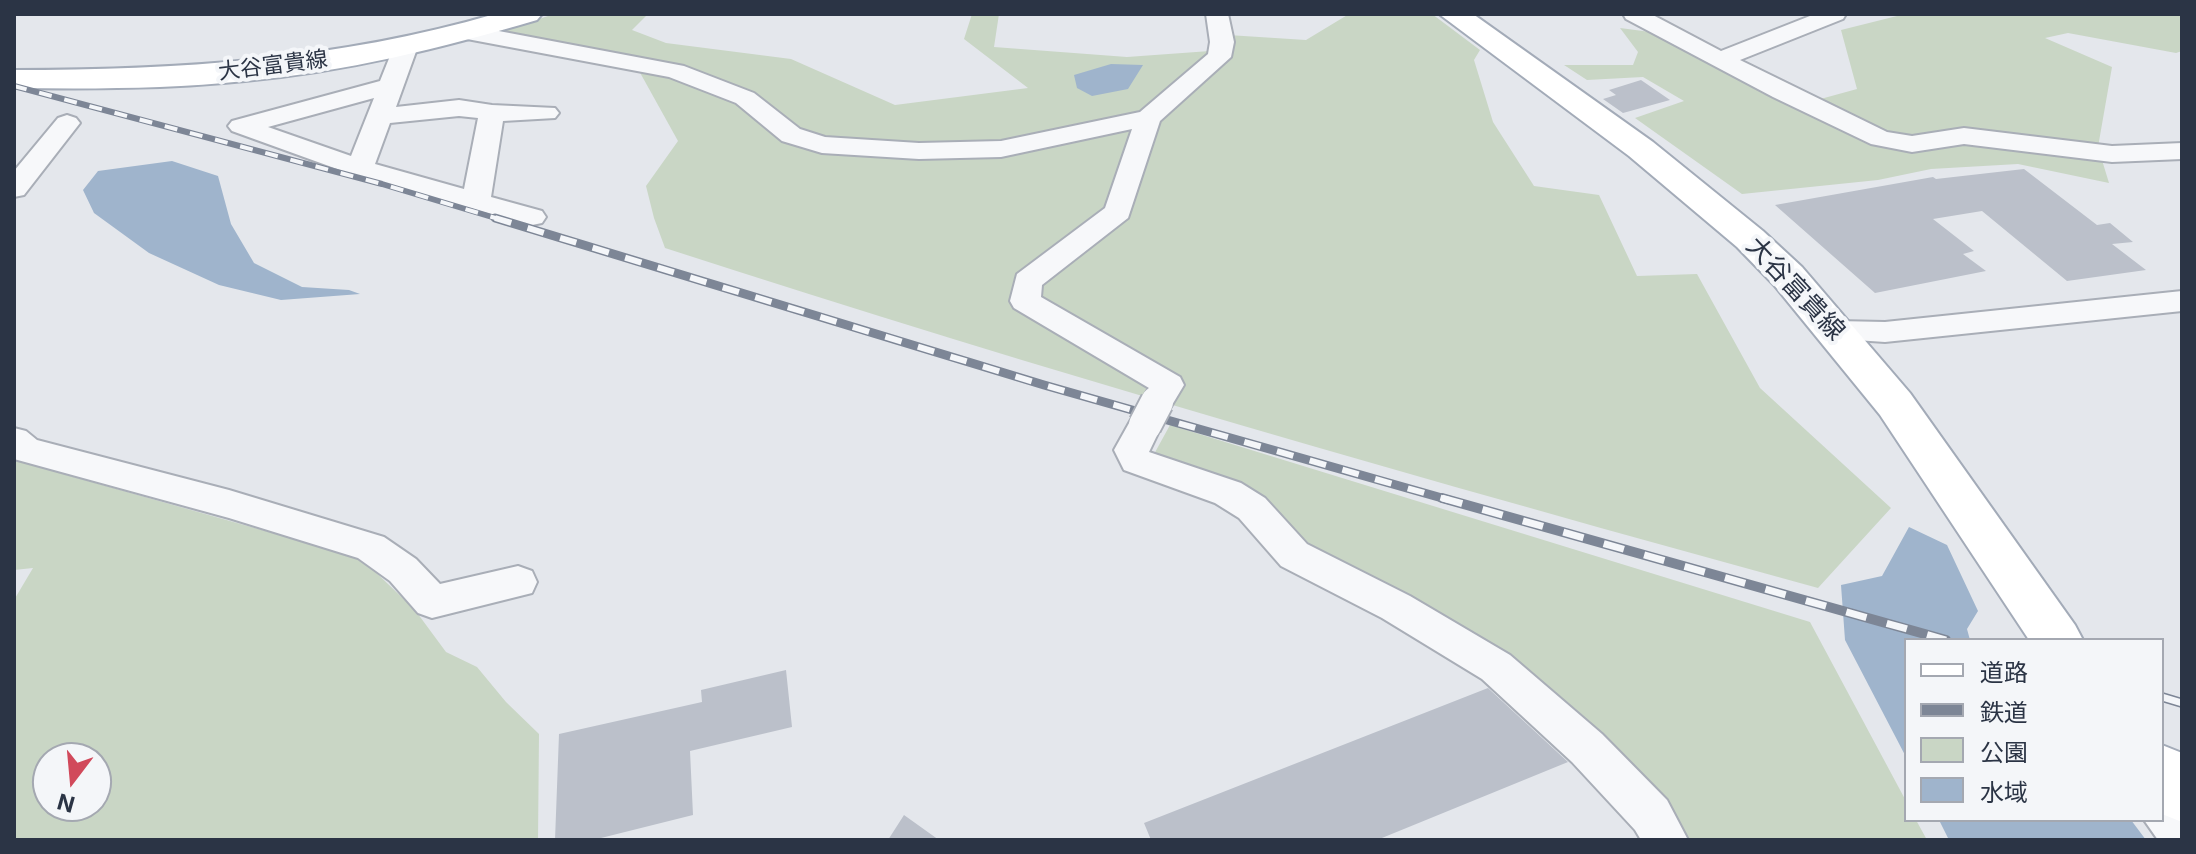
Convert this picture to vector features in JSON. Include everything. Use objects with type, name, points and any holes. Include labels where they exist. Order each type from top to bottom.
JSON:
[{"type":"main road","name":"大谷富貴線","points":[[14,79],[155,78],[261,70],[406,46],[527,14]]},
{"type":"main road","name":"大谷富貴線","points":[[1454,14],[1641,149],[1750,239],[1837,331],[1895,404],[2056,638]]},
{"type":"main road","points":[[2164,773],[2182,795]]},
{"type":"street","points":[[467,32],[675,71],[745,98],[791,135],[822,145],[919,151],[1001,149],[1148,118],[1219,57],[1222,42],[1217,14]]},
{"type":"street","points":[[1441,14],[1617,141],[1760,266],[1841,359],[1890,425],[2030,638]]},
{"type":"street","points":[[1721,59],[1835,14]]},
{"type":"street","points":[[1651,16],[1782,92],[1880,138],[1912,144],[1964,136],[2112,154],[2182,151]]},
{"type":"street","points":[[360,168],[406,46]]},
{"type":"street","points":[[391,86],[241,126],[360,168],[532,217]]},
{"type":"street","points":[[379,116],[459,108],[492,113],[546,113]]},
{"type":"street","points":[[476,201],[492,113]]},
{"type":"street","points":[[1148,118],[1118,212],[1028,281],[1025,301],[1168,385],[1131,450],[1136,461],[1228,493],[1252,508],[1294,555],[1396,607],[1496,667],[1587,748],[1651,815],[1665,840]]},
{"type":"street","points":[[14,189],[67,123]]},
{"type":"street","points":[[900,175],[919,151]]},
{"type":"street","points":[[1837,331],[1885,332],[2182,301]]},
{"type":"street","points":[[14,440],[26,450],[229,504],[371,547],[403,570],[432,602],[518,582]]},
{"type":"street","points":[[2164,813],[2182,835]]},
{"type":"green space","points":[[554,14],[648,14],[632,30],[666,43],[791,59],[895,105],[1028,88],[964,39],[972,14],[999,14],[994,47],[1127,57],[1210,51],[1228,35],[1306,40],[1349,14],[1432,14],[1480,50],[1474,60],[1493,122],[1534,186],[1599,195],[1637,276],[1697,274],[1760,388],[1891,508],[1818,588],[1240,425],[952,339],[665,248],[646,186],[678,141],[633,60],[497,33]]},
{"type":"green space","points":[[1905,14],[2182,14],[2182,51],[2176,53],[2068,33],[2045,38],[2112,67],[2098,147],[2109,183],[2018,164],[1931,169],[1878,180],[1742,194],[1635,118],[1684,101],[1643,77],[1587,80],[1564,65],[1633,65],[1638,52],[1620,28],[1658,33],[1716,62],[1762,93],[1795,106],[1857,89],[1841,30]]},
{"type":"green space","points":[[1170,425],[1810,622],[1904,797],[1904,822],[1917,822],[1927,840],[1682,840],[1659,803],[1302,544],[1153,456]]},
{"type":"green space","points":[[14,460],[361,558],[415,610],[446,652],[477,667],[506,702],[539,734],[538,840],[14,840],[14,600],[33,568],[14,570]]},
{"type":"water","points":[[1111,64],[1143,65],[1128,89],[1092,96],[1077,88],[1074,75]]},
{"type":"water","points":[[172,161],[218,176],[231,224],[254,263],[302,287],[349,290],[360,294],[281,300],[219,285],[149,253],[94,213],[83,190],[98,171]]},
{"type":"water","points":[[1909,527],[1947,545],[1978,611],[1967,629],[1969,638],[1904,638],[1904,753],[1845,640],[1841,585],[1882,576]]},
{"type":"water","points":[[1940,822],[2132,822],[2146,840],[1949,840]]},
{"type":"building","points":[[1641,80],[1670,100],[1623,113],[1603,99],[1616,95],[1609,90]]},
{"type":"building","points":[[2024,169],[2097,225],[2110,223],[2133,242],[2112,244],[2146,270],[2067,281],[1982,211],[1933,219],[1974,251],[1963,254],[1986,271],[1875,293],[1775,205],[1933,177]]},
{"type":"building","points":[[786,670],[792,727],[690,751],[693,815],[593,840],[555,840],[559,734],[702,702],[701,690]]},
{"type":"building","points":[[1488,688],[1568,762],[1377,840],[1151,840],[1144,823]]},
{"type":"building","points":[[904,815],[939,840],[888,840]]},
{"type":"railway","points":[[14,86],[382,184],[502,220]]},
{"type":"railway","points":[[495,218],[1044,385],[1449,500]]},
{"type":"railway","points":[[1442,498],[1939,638]]},
{"type":"railway","points":[[2164,698],[2182,703]]}]
